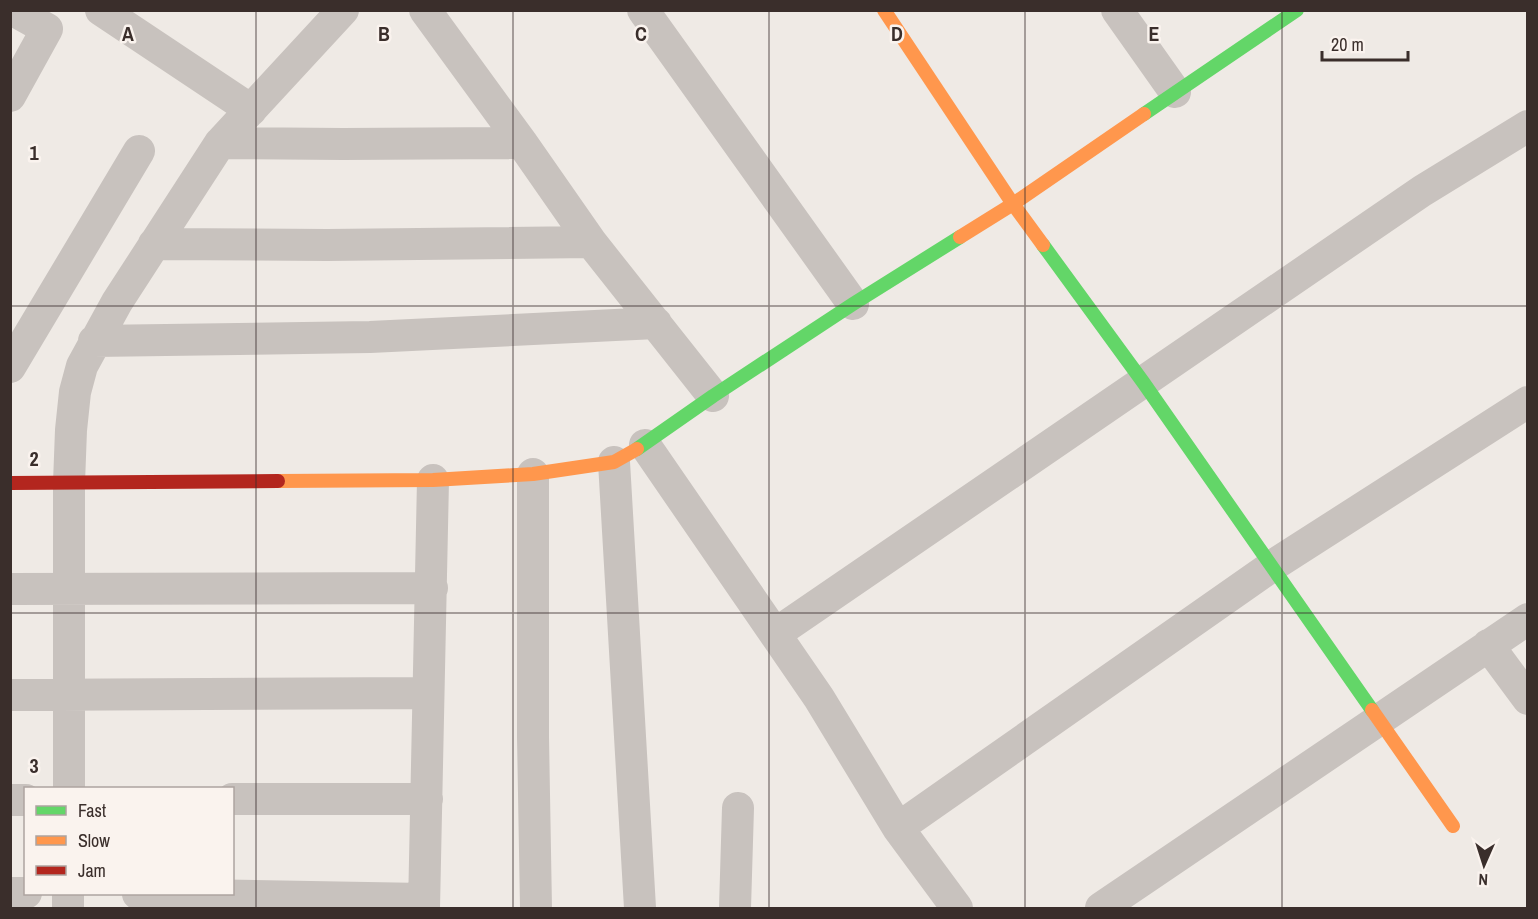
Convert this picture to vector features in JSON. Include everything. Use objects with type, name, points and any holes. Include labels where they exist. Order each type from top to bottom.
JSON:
[{"type":"street","points":[[10,96],[53,20],[13,10]]},
{"type":"street","points":[[101,10],[251,110]]},
{"type":"street","points":[[69,787],[69,483],[75,392],[82,366],[94,342],[154,244],[220,143],[343,10]]},
{"type":"street","points":[[425,10],[591,242],[712,396]]},
{"type":"street","points":[[643,10],[852,304]]},
{"type":"street","points":[[884,10],[1013,204],[1143,382],[1453,826]]},
{"type":"street","points":[[1117,10],[1175,92]]},
{"type":"street","points":[[10,483],[433,480],[533,474],[614,462],[645,445],[712,396],[852,304],[1013,204],[1297,10]]},
{"type":"street","points":[[775,634],[1422,191],[1527,126]]},
{"type":"street","points":[[220,143],[522,143]]},
{"type":"street","points":[[10,367],[139,151]]},
{"type":"street","points":[[154,244],[591,242]]},
{"type":"street","points":[[94,342],[370,337],[656,323]]},
{"type":"street","points":[[898,828],[1272,566],[1527,402]]},
{"type":"street","points":[[645,445],[819,698],[898,828],[957,909]]},
{"type":"street","points":[[614,462],[640,909]]},
{"type":"street","points":[[533,474],[533,737],[536,909]]},
{"type":"street","points":[[167,895],[424,904],[433,480]]},
{"type":"street","points":[[10,590],[432,588]]},
{"type":"street","points":[[1101,909],[1527,619]]},
{"type":"street","points":[[1488,645],[1527,699]]},
{"type":"street","points":[[10,694],[427,693]]},
{"type":"street","points":[[234,799],[427,799]]},
{"type":"street","points":[[735,909],[738,808]]},
{"type":"traffic: fast","points":[[1144,114],[1297,10]]},
{"type":"traffic: fast","points":[[637,449],[853,304],[960,237]]},
{"type":"traffic: fast","points":[[1043,245],[1143,382],[1372,710]]},
{"type":"traffic: slow","points":[[884,10],[1013,204],[1043,245]]},
{"type":"traffic: slow","points":[[960,237],[1013,204],[1144,114]]},
{"type":"traffic: slow","points":[[278,481],[433,480],[533,474],[614,462],[637,449]]},
{"type":"traffic: slow","points":[[1372,710],[1453,826]]},
{"type":"traffic: jam","points":[[10,483],[278,481]]}]
